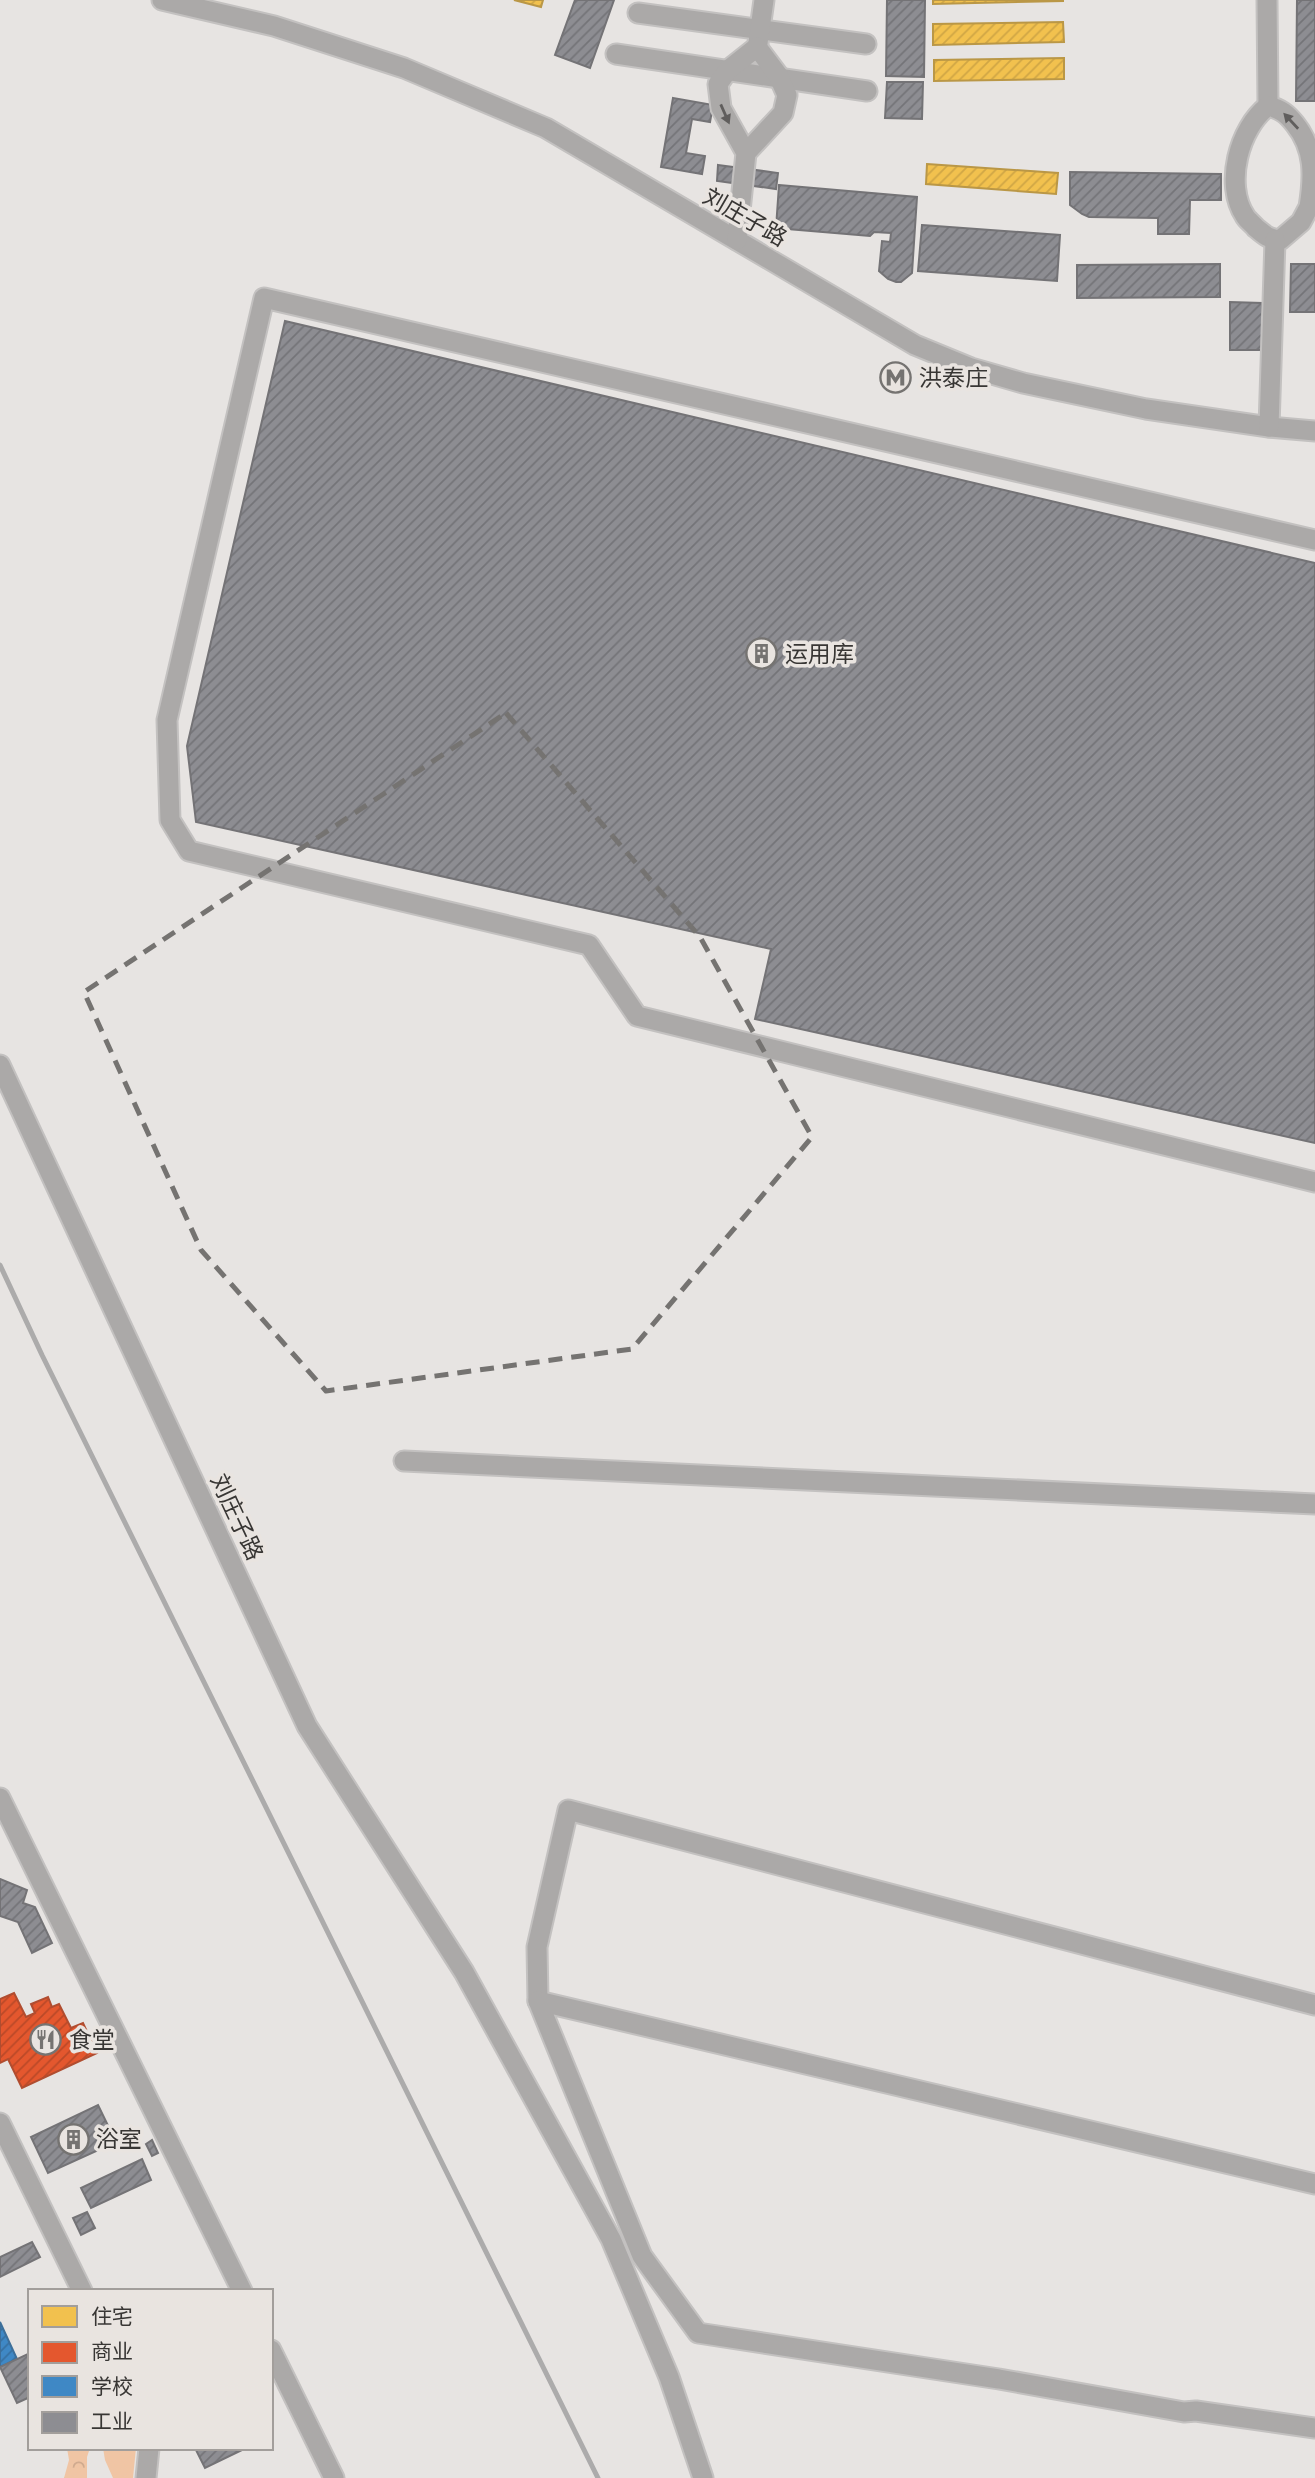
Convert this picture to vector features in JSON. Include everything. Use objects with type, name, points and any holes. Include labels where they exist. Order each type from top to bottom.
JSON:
[{"type":"street","name":"刘庄子路","points":[[162,0],[274,26],[416,73],[546,128],[915,345],[971,368],[1023,383],[1146,409],[1315,431]]},
{"type":"street","points":[[737,240],[746,153],[721,108],[718,84],[758,39],[764,0]]},
{"type":"street","points":[[1267,0],[1268,106],[1244,135],[1236,163],[1236,194],[1245,216],[1268,239],[1280,240],[1301,222],[1312,206],[1313,151],[1304,135],[1280,108],[1268,106]]},
{"type":"street","points":[[638,13],[758,39],[866,44]]},
{"type":"street","points":[[746,153],[783,113],[787,95],[758,39]]},
{"type":"street","points":[[616,54],[867,91]]},
{"type":"street","points":[[1269,427],[1275,240]]},
{"type":"street","points":[[1315,540],[293,302],[264,298],[167,720],[170,820],[189,851],[589,945],[637,1016],[1315,1182]]},
{"type":"street","name":"刘庄子路","points":[[0,1065],[307,1726],[464,1972],[611,2239],[669,2376],[703,2478]]},
{"type":"street","points":[[404,1461],[1315,1504]]},
{"type":"street","points":[[0,1798],[241,2289]]},
{"type":"street","points":[[1315,2005],[568,1810],[537,1947],[538,2001],[642,2256],[698,2333],[999,2379],[1184,2412],[1196,2411],[1315,2428]]},
{"type":"street","points":[[538,2001],[1315,2184]]},
{"type":"street","points":[[0,2123],[81,2289]]},
{"type":"street","points":[[273,2354],[334,2478]]},
{"type":"street","points":[[145,2478],[149,2450]]},
{"type":"highlighted area","points":[[506,713],[700,937],[812,1137],[632,1349],[326,1391],[201,1250],[84,992]]},
{"type":"green space","points":[[67,2450],[89,2450],[87,2478],[64,2478],[69,2460]]},
{"type":"green space","points":[[103,2450],[136,2450],[133,2478],[113,2478]]},
{"type":"building: 住宅","points":[[514,0],[543,0],[541,7]]},
{"type":"building: 住宅","points":[[933,0],[1063,0],[1063,1],[933,4]]},
{"type":"building: 住宅","points":[[1063,22],[1064,42],[933,45],[933,24]]},
{"type":"building: 住宅","points":[[1064,58],[1064,79],[934,81],[934,60]]},
{"type":"building: 住宅","points":[[927,164],[1058,173],[1056,194],[926,184]]},
{"type":"building: 商业","name":"食堂","points":[[14,1993],[26,2017],[35,2013],[31,2004],[48,1997],[52,2007],[59,2004],[71,2028],[83,2023],[97,2053],[22,2088],[8,2059],[0,2063],[0,1999]]},
{"type":"building: 学校","points":[[0,2322],[17,2359],[0,2367]]},
{"type":"building: 工业","points":[[575,0],[614,0],[590,68],[555,55]]},
{"type":"building: 工业","points":[[887,0],[925,0],[924,77],[886,76]]},
{"type":"building: 工业","points":[[1297,0],[1315,0],[1315,101],[1296,101]]},
{"type":"building: 工业","points":[[887,82],[923,82],[922,119],[885,118]]},
{"type":"building: 工业","points":[[673,98],[713,105],[710,122],[692,119],[686,153],[705,156],[702,174],[661,167]]},
{"type":"building: 工业","points":[[718,165],[778,173],[776,189],[717,181]]},
{"type":"building: 工业","points":[[1070,172],[1221,174],[1221,200],[1190,200],[1189,234],[1158,234],[1158,218],[1089,217],[1082,214],[1070,205]]},
{"type":"building: 工业","points":[[779,185],[917,197],[912,273],[901,282],[896,282],[879,271],[882,241],[890,242],[891,233],[874,232],[870,236],[776,228]]},
{"type":"building: 工业","points":[[922,225],[1060,235],[1057,281],[918,271]]},
{"type":"building: 工业","points":[[1220,264],[1220,297],[1077,298],[1077,265]]},
{"type":"building: 工业","points":[[1291,264],[1315,264],[1315,312],[1290,312]]},
{"type":"building: 工业","points":[[1230,302],[1262,303],[1262,350],[1230,350]]},
{"type":"building: 工业","name":"运用库","points":[[285,321],[1315,563],[1315,1143],[755,1019],[771,949],[196,822],[187,746]]},
{"type":"building: 工业","points":[[0,1879],[27,1890],[23,1903],[35,1907],[52,1943],[32,1953],[18,1922],[0,1916]]},
{"type":"building: 工业","name":"浴室","points":[[98,2105],[116,2142],[48,2173],[31,2137]]},
{"type":"building: 工业","points":[[152,2140],[158,2153],[152,2156],[146,2144]]},
{"type":"building: 工业","points":[[142,2159],[151,2180],[91,2208],[81,2188]]},
{"type":"building: 工业","points":[[87,2212],[95,2228],[81,2235],[73,2218]]},
{"type":"building: 工业","points":[[32,2242],[40,2257],[0,2277],[0,2257]]},
{"type":"building: 工业","points":[[28,2354],[28,2398],[17,2403],[0,2367]]},
{"type":"building: 工业","points":[[196,2450],[242,2450],[205,2468]]},
{"type":"railway","points":[[0,1265],[42,1355],[598,2478]]},
{"type":"place","name":"洪泰庄","points":[[896,378]]},
{"type":"place","name":"运用库","points":[[762,654]]},
{"type":"place","name":"食堂","points":[[46,2040]]},
{"type":"place","name":"浴室","points":[[73,2139]]}]
